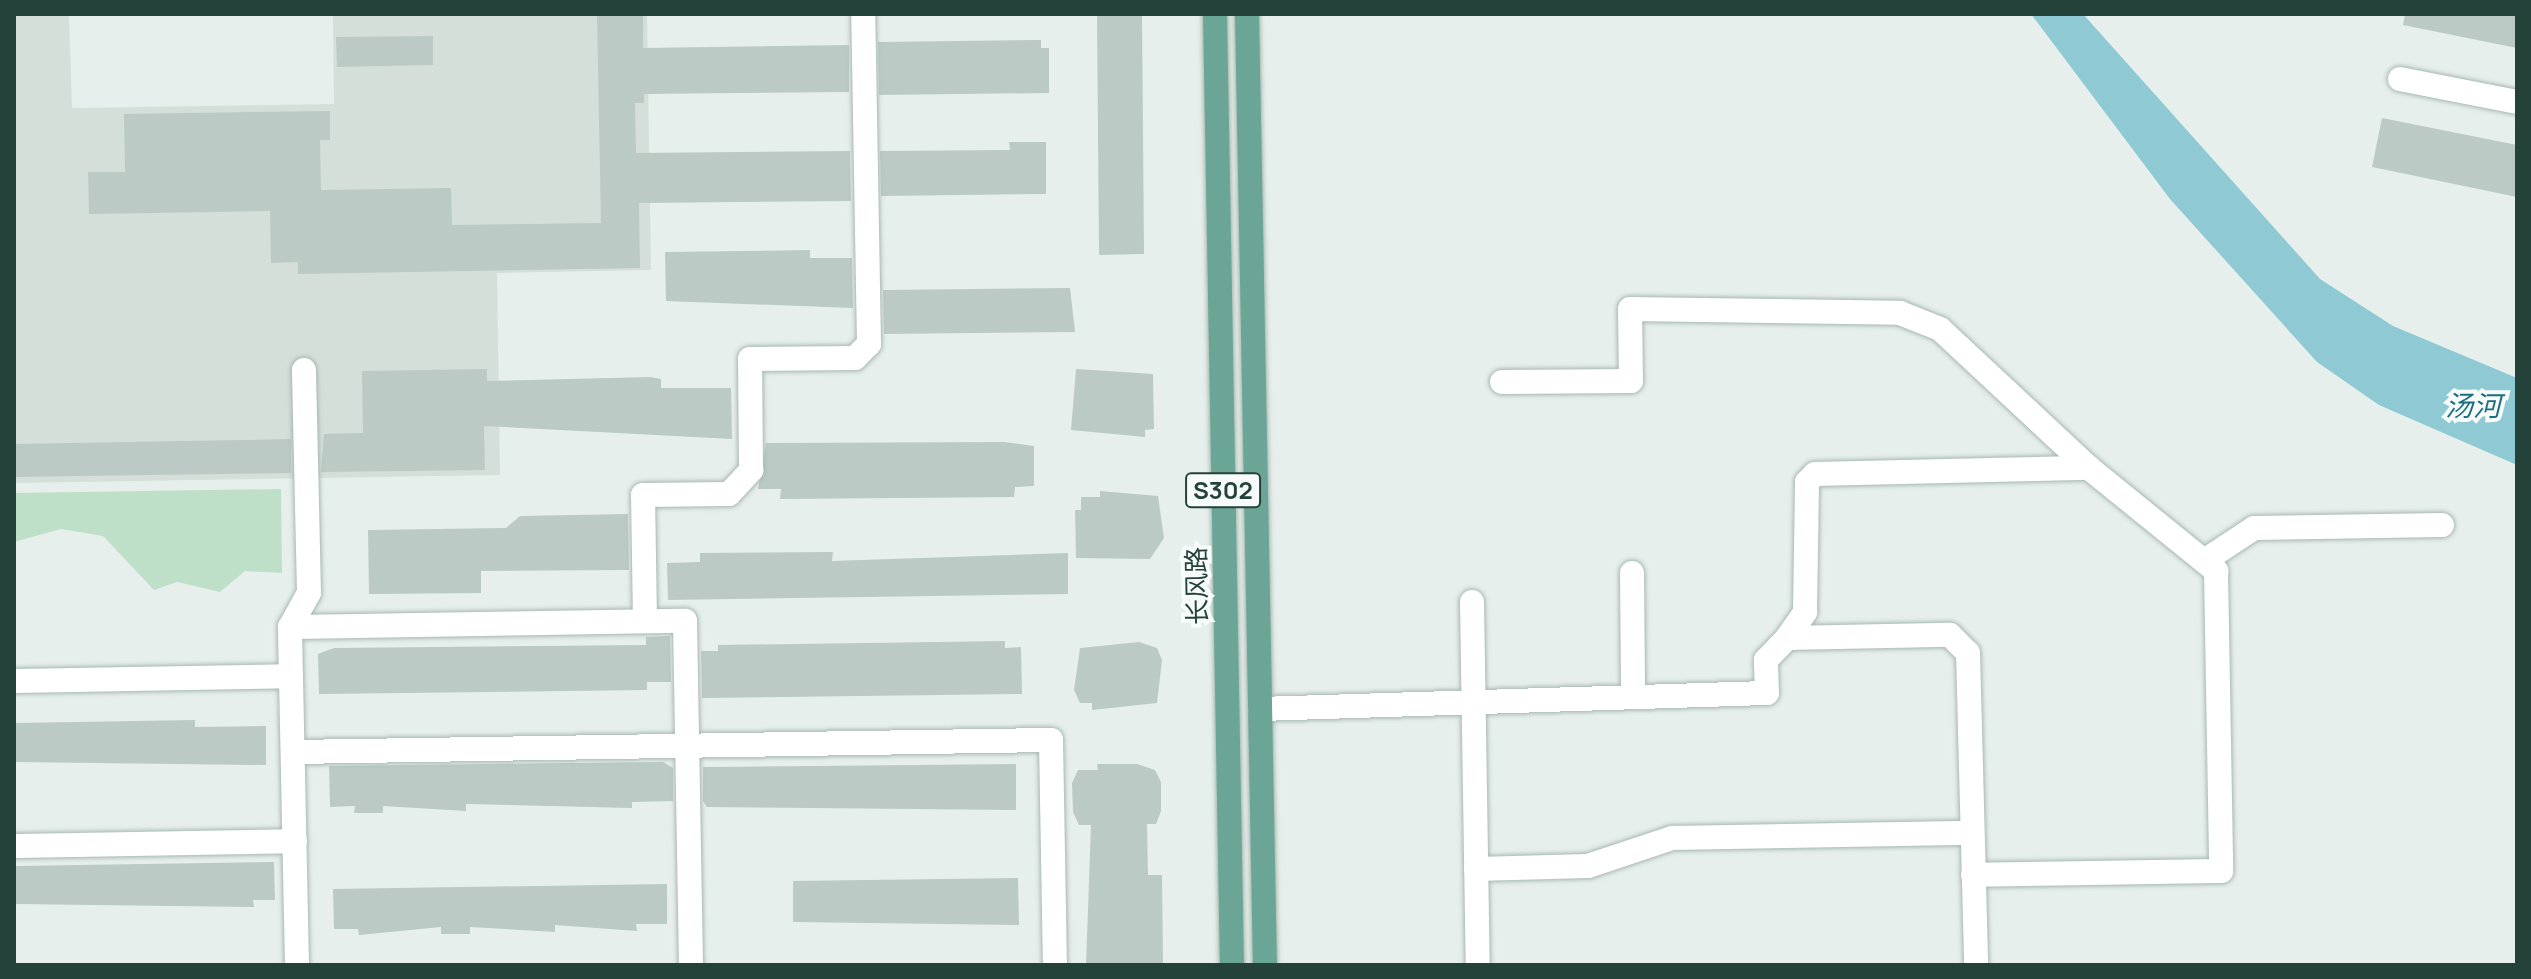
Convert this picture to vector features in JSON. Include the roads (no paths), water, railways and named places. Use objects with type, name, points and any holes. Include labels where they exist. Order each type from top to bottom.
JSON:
[{"type":"main road","name":"长风路","points":[[1215,14],[1232,965]]},
{"type":"main road","name":"S302","points":[[1247,14],[1265,965]]},
{"type":"lane","points":[[645,621],[643,495],[729,494],[751,470],[750,359],[855,358],[869,344],[863,14]]},
{"type":"lane","points":[[2400,79],[2517,102]]},
{"type":"lane","points":[[1502,382],[1631,381],[1630,309],[1870,308],[1940,329],[2089,468],[2216,571],[2221,871],[1973,875]]},
{"type":"lane","points":[[297,965],[290,627],[309,593],[304,370]]},
{"type":"lane","points":[[1260,709],[1473,705],[1633,695],[1767,693],[1766,660],[1787,638],[1805,612],[1807,482],[1815,474],[2089,468]]},
{"type":"lane","points":[[2204,561],[2254,528],[2442,525]]},
{"type":"lane","points":[[1632,573],[1633,695]]},
{"type":"lane","points":[[1472,602],[1478,965]]},
{"type":"lane","points":[[290,627],[685,621],[691,965]]},
{"type":"lane","points":[[1787,638],[1950,635],[1968,653],[1976,965]]},
{"type":"lane","points":[[14,681],[291,676]]},
{"type":"lane","points":[[293,752],[1051,740],[1055,965]]},
{"type":"lane","points":[[1476,869],[1588,866],[1672,838],[1972,833]]},
{"type":"lane","points":[[14,846],[295,841]]},
{"type":"water","name":"汤河","points":[[2031,14],[2083,14],[2320,279],[2393,326],[2517,378],[2517,465],[2379,405],[2317,362],[2170,199]]}]
